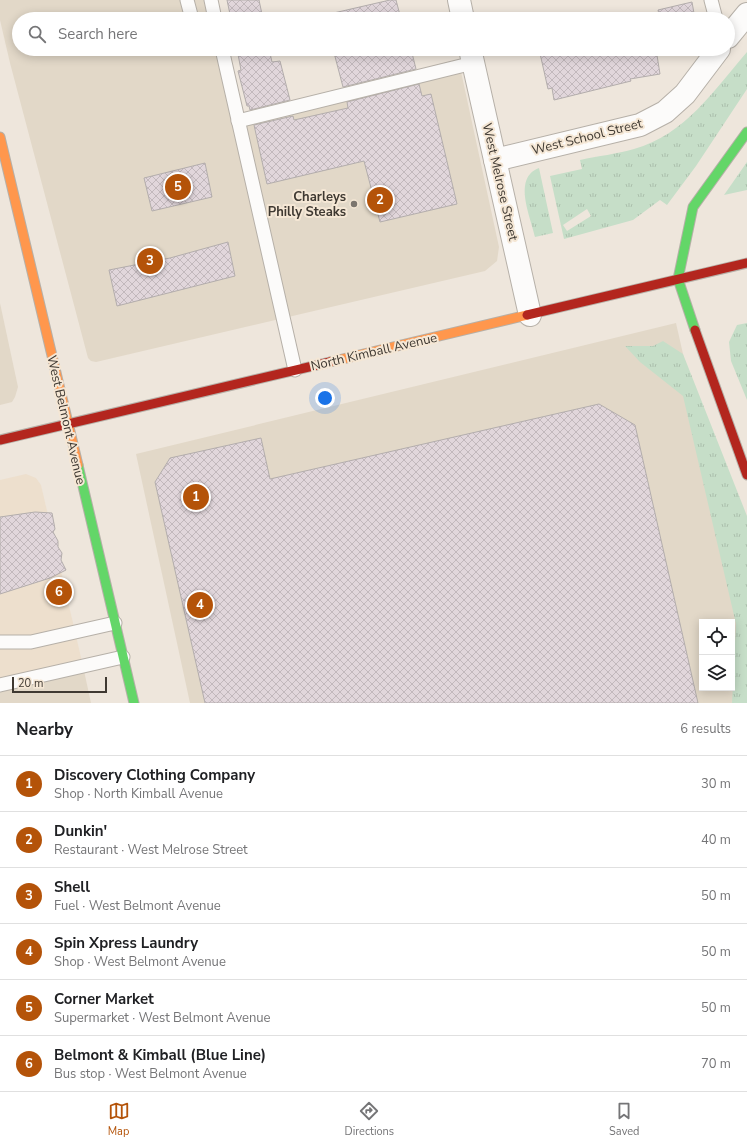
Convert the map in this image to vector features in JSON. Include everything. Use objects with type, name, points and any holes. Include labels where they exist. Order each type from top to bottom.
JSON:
[{"type":"main road","points":[[747,132],[693,207],[678,279],[706,364],[747,475]]},
{"type":"main road","name":"West Belmont Avenue","points":[[0,137],[134,703]]},
{"type":"main road","name":"North Kimball Avenue","points":[[0,440],[747,263]]},
{"type":"street","points":[[459,0],[462,12]]},
{"type":"street","points":[[735,29],[747,14]]},
{"type":"street","name":"West Melrose Street","points":[[472,56],[530,315]]},
{"type":"street","name":"West School Street","points":[[495,160],[640,125],[665,112],[685,94],[714,56]]},
{"type":"lane","points":[[187,0],[190,12]]},
{"type":"lane","points":[[211,0],[214,12]]},
{"type":"lane","points":[[711,0],[714,12]]},
{"type":"lane","points":[[224,56],[295,370]]},
{"type":"lane","points":[[238,121],[472,56]]},
{"type":"lane","points":[[0,642],[31,642],[115,623]]},
{"type":"lane","points":[[0,685],[123,657]]},
{"type":"shaded area","points":[[0,0],[211,0],[214,12],[12,12],[12,56],[224,56],[238,121],[460,67],[499,247],[497,261],[485,271],[96,362],[91,361],[88,358],[0,20]]},
{"type":"shaded area","points":[[0,303],[18,387],[12,402],[0,405]]},
{"type":"shaded area","points":[[676,323],[743,619],[739,703],[190,703],[136,454]]},
{"type":"shaded area","points":[[26,474],[36,478],[41,485],[83,666],[0,685],[0,480]]},
{"type":"shaded area","points":[[83,666],[91,703],[0,703],[0,685]]},
{"type":"green space","points":[[747,52],[747,89],[696,166],[667,205],[660,200],[633,220],[564,239],[550,176],[582,169],[580,160],[634,149],[669,133],[698,109]],"holes":[[[587,209],[591,216],[567,231],[563,225]]]},
{"type":"green space","points":[[747,162],[747,190],[724,195]]},
{"type":"green space","points":[[539,168],[553,233],[535,237],[527,209],[525,189],[526,180],[531,173]]},
{"type":"green space","points":[[747,323],[747,400],[731,361],[729,342],[737,325]]},
{"type":"green space","points":[[663,341],[683,354],[747,516],[747,703],[732,703],[733,691],[735,691],[736,624],[683,396],[640,362],[625,346],[653,346]]},
{"type":"building","points":[[227,0],[259,0],[262,12],[230,12]]},
{"type":"building","points":[[390,0],[396,0],[399,12],[338,12]]},
{"type":"building","points":[[692,2],[694,12],[658,12],[658,10]]},
{"type":"building","points":[[238,56],[271,56],[272,62],[280,61],[290,100],[250,110],[249,106],[247,106],[238,71],[241,70]]},
{"type":"building","points":[[335,56],[413,56],[416,69],[343,87]]},
{"type":"building","points":[[541,56],[657,56],[660,74],[630,79],[631,81],[554,100],[552,88],[548,89]]},
{"type":"building","points":[[419,84],[422,96],[431,94],[457,204],[380,222],[364,161],[267,184],[254,125],[293,116],[294,120],[348,108],[347,102]]},
{"type":"building","points":[[205,163],[212,197],[152,211],[144,178]]},
{"type":"building","points":[[228,242],[235,276],[117,306],[109,270],[170,258]]},
{"type":"building","points":[[599,404],[635,425],[698,703],[205,703],[155,482],[170,458],[261,438],[270,479]]},
{"type":"building","points":[[35,512],[52,513],[55,529],[53,532],[58,541],[58,547],[62,553],[61,560],[66,570],[50,578],[0,594],[0,517]]},
{"type":"traffic: fast","points":[[695,330],[678,279],[693,207],[747,132]]},
{"type":"traffic: fast","points":[[78,465],[134,703]]},
{"type":"traffic: slow","points":[[0,137],[78,465]]},
{"type":"traffic: slow","points":[[330,362],[527,315]]},
{"type":"traffic: jam","points":[[527,315],[747,263]]},
{"type":"traffic: jam","points":[[695,330],[747,475]]},
{"type":"traffic: jam","points":[[0,440],[330,362]]},
{"type":"place","name":"Corner Market","points":[[178,187]]},
{"type":"place","name":"Dunkin'","points":[[380,200]]},
{"type":"place","name":"Charleys Philly Steaks","points":[[354,204]]},
{"type":"place","name":"Shell","points":[[150,261]]},
{"type":"place","name":"Discovery Clothing Company","points":[[196,497]]},
{"type":"place","name":"Belmont & Kimball (Blue Line)","points":[[59,592]]},
{"type":"place","name":"Spin Xpress Laundry","points":[[200,605]]}]
